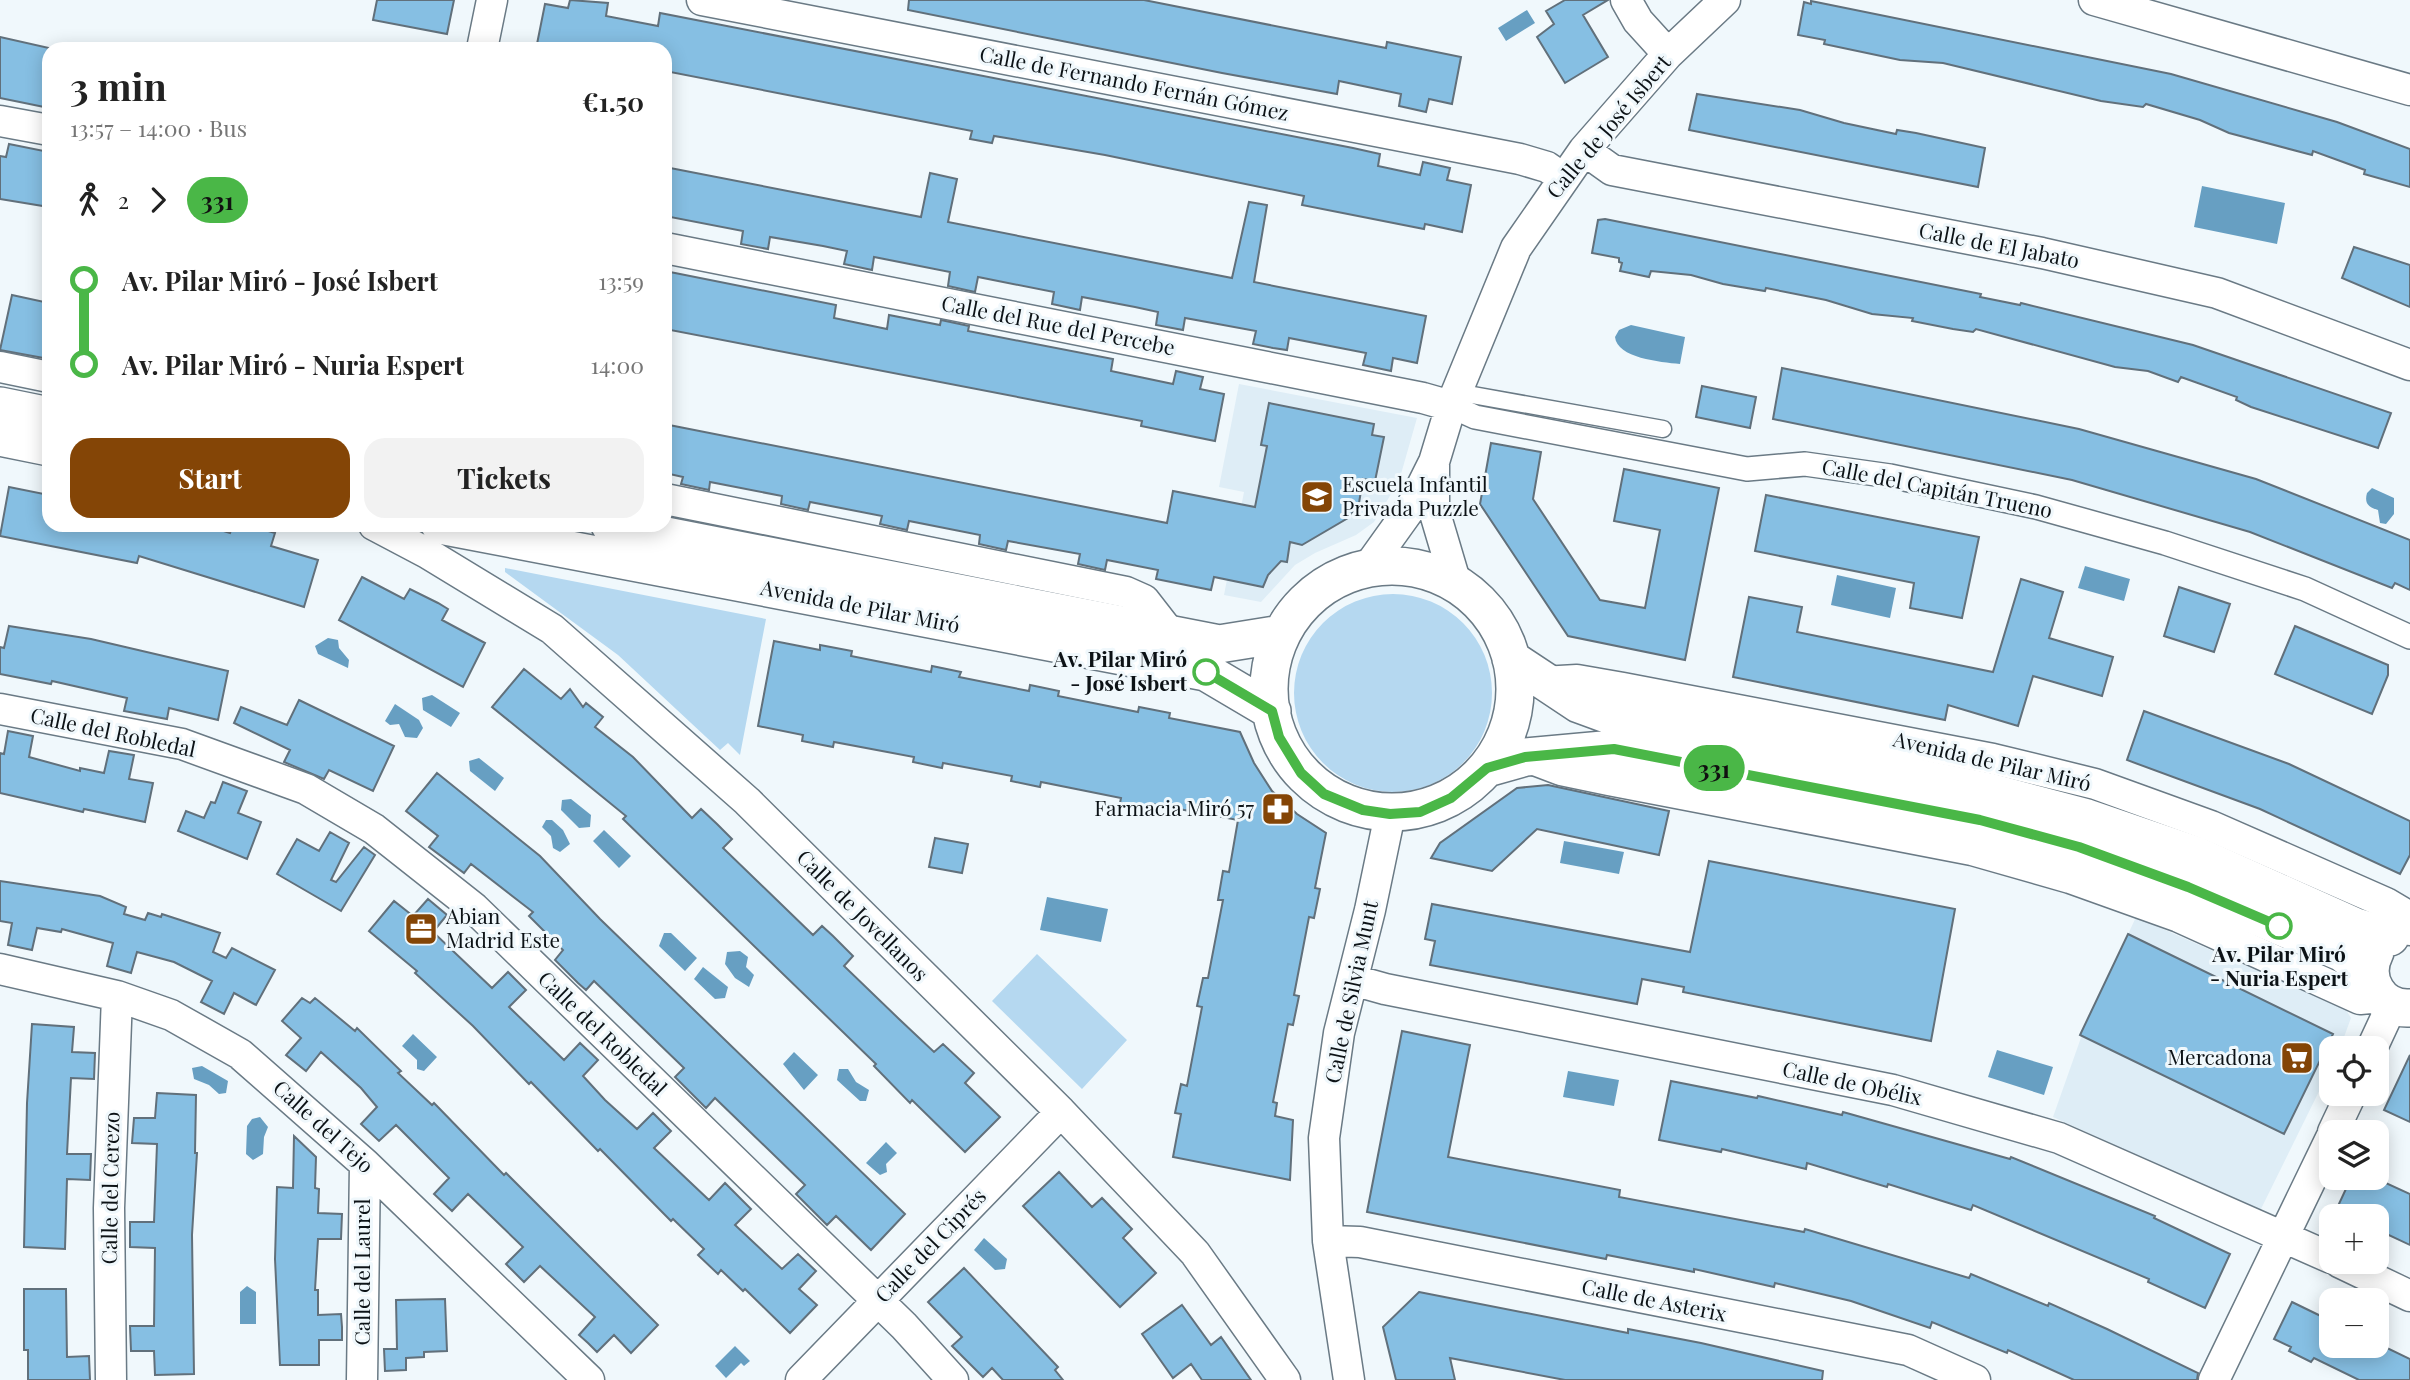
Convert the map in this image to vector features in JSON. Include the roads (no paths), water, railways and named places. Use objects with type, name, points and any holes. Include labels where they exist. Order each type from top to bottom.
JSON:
[{"type":"street","points":[[483,42],[492,0]]},
{"type":"street","name":"Calle de Fernando Fernán Gómez","points":[[702,0],[1520,159],[1547,167],[1563,178]]},
{"type":"street","points":[[1626,0],[1638,21],[1668,54]]},
{"type":"street","name":"Calle de José Isbert","points":[[1369,566],[1412,506],[1434,463],[1453,399],[1516,248],[1584,150],[1668,54],[1725,0]]},
{"type":"street","points":[[2094,0],[2289,53],[2410,90]]},
{"type":"street","points":[[0,121],[42,129]]},
{"type":"street","name":"Calle de El Jabato","points":[[1584,150],[1612,170],[2042,253],[2217,293],[2410,365]]},
{"type":"street","name":"Calle del Rue del Percebe","points":[[672,249],[1423,398],[1453,399]]},
{"type":"street","points":[[0,367],[42,376]]},
{"type":"street","name":"Calle del Capitán Trueno","points":[[1453,399],[1475,417],[1747,469],[1805,464],[1890,476],[2036,507],[2165,543],[2305,589],[2410,637]]},
{"type":"street","points":[[0,406],[42,415]]},
{"type":"street","points":[[0,437],[42,446]]},
{"type":"street","name":"Calle de José Isbert","points":[[1434,463],[1434,510],[1456,584]]},
{"type":"street","points":[[672,500],[1126,593],[1144,600],[1172,636]]},
{"type":"street","name":"Calle de Jovellanos","points":[[387,532],[552,629],[627,692],[747,801],[1061,1112],[1195,1253],[1285,1380]]},
{"type":"street","name":"Avenida de Pilar Miró","points":[[476,532],[1206,672],[1272,711]]},
{"type":"street","name":"Avenida de Pilar Miró","points":[[645,532],[1172,636],[1219,643],[1282,634]]},
{"type":"street","points":[[1369,566],[1418,568],[1456,584],[1475,597],[1494,623],[1511,659],[1515,691],[1511,718],[1503,740],[1487,768],[1451,798],[1420,812],[1390,814],[1363,810],[1324,794],[1308,780],[1279,737],[1272,711],[1273,659],[1282,634],[1301,606],[1337,580],[1369,566]]},
{"type":"street","name":"Avenida de Pilar Miró","points":[[1511,659],[1579,705],[1620,719],[1989,792],[2087,818],[2198,856],[2356,927],[2403,933]]},
{"type":"street","name":"Calle del Robledal","points":[[0,709],[181,744],[306,789],[374,828],[474,908],[877,1300],[953,1380]]},
{"type":"street","points":[[1487,768],[1525,757],[1614,749],[1980,820],[2079,847],[2188,887],[2343,953],[2394,1002]]},
{"type":"street","name":"Calle de Silvia Munt","points":[[1349,1380],[1328,1241],[1325,1138],[1339,1033],[1390,814]]},
{"type":"street","points":[[2394,1002],[2371,959],[2378,946],[2403,933]]},
{"type":"street","name":"Calle del Tejo","points":[[0,970],[117,996],[172,1015],[240,1054],[365,1164],[589,1380]]},
{"type":"street","name":"Calle de Obélix","points":[[1353,980],[1385,989],[1893,1090],[2059,1138],[2319,1252]]},
{"type":"street","name":"Calle del Cerezo","points":[[111,1380],[108,1208],[117,996]]},
{"type":"street","points":[[2378,1036],[2394,1002]]},
{"type":"street","name":"Calle del Ciprés","points":[[801,1380],[1061,1112]]},
{"type":"street","name":"Calle del Laurel","points":[[362,1380],[365,1164]]},
{"type":"street","points":[[2214,1380],[2319,1164]]},
{"type":"street","name":"Calle de Asterix","points":[[1328,1241],[1360,1242],[1908,1350],[1975,1380]]},
{"type":"street","points":[[2364,1274],[2410,1296]]},
{"type":"lane","points":[[1453,399],[1663,429]]},
{"type":"place","name":"Escuela Infantil Privada Puzzle","points":[[1317,497]]},
{"type":"place","name":"Av. Pilar Miró - José Isbert","points":[[1206,672]]},
{"type":"place","name":"Farmacia Miró 57","points":[[1278,809]]},
{"type":"place","name":"Av. Pilar Miró - Nuria Espert","points":[[2279,926]]},
{"type":"place","name":"Abian Madrid Este","points":[[421,929]]},
{"type":"place","name":"Mercadona","points":[[2297,1058]]}]
